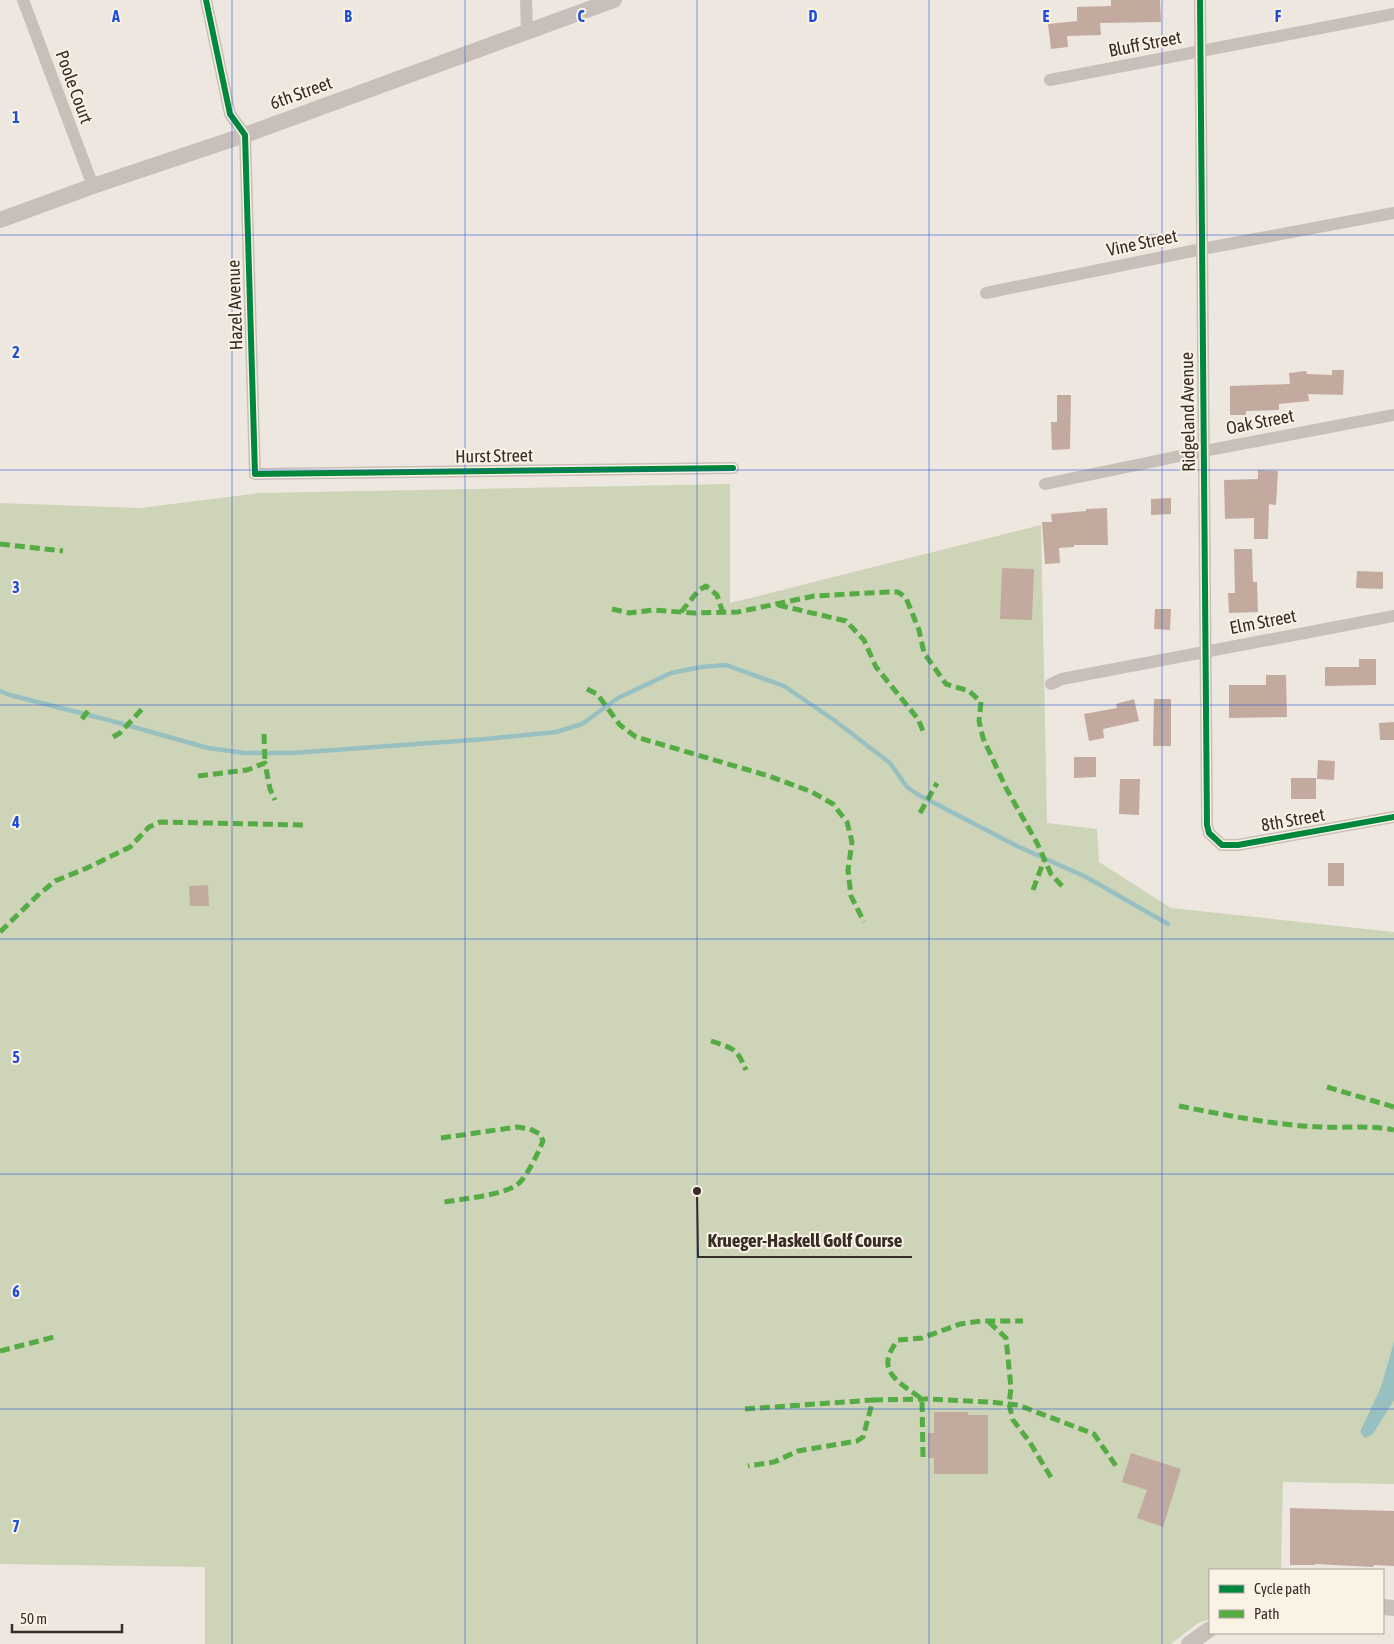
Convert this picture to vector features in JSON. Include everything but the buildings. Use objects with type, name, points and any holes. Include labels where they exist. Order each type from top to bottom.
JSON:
[{"type":"street","name":"Poole Court","points":[[23,0],[93,186]]},
{"type":"street","points":[[206,0],[230,114],[245,134]]},
{"type":"street","points":[[526,0],[527,33]]},
{"type":"street","name":"6th Street","points":[[0,220],[527,33],[614,0]]},
{"type":"street","name":"Ridgeland Avenue","points":[[1200,0],[1207,825]]},
{"type":"street","name":"Bluff Street","points":[[1050,80],[1394,14]]},
{"type":"street","name":"Hazel Avenue","points":[[245,134],[255,474]]},
{"type":"street","name":"Vine Street","points":[[986,293],[1202,249],[1394,214]]},
{"type":"street","name":"Oak Street","points":[[1045,484],[1204,451],[1394,415]]},
{"type":"street","name":"Hurst Street","points":[[255,474],[733,468]]},
{"type":"street","name":"Elm Street","points":[[1051,684],[1062,679],[1394,616]]},
{"type":"street","name":"8th Street","points":[[1207,825],[1209,833],[1222,845],[1238,845],[1394,817]]},
{"type":"street","points":[[1189,1644],[1209,1630]]},
{"type":"green space","points":[[730,484],[730,603],[1041,525],[1047,823],[1097,829],[1099,862],[1171,908],[1394,932],[1394,1484],[1283,1482],[1281,1569],[1209,1569],[1209,1619],[1198,1623],[1171,1644],[205,1644],[205,1567],[0,1564],[0,503],[140,508],[260,493]]},
{"type":"water","points":[[1394,1342],[1394,1400],[1373,1434],[1365,1438],[1360,1432],[1381,1387]]},
{"type":"waterway","points":[[0,691],[208,748],[245,753],[292,753],[556,732],[582,724],[618,698],[671,673],[701,667],[726,665],[784,686],[834,720],[890,763],[907,787],[917,794],[1017,846],[1086,877],[1168,924]]},
{"type":"marked path","points":[[0,544],[63,551]]},
{"type":"marked path","points":[[681,612],[699,590],[706,586],[717,595],[723,613]]},
{"type":"marked path","points":[[612,609],[629,613],[653,610],[693,613],[738,612],[814,596],[898,592],[906,598],[919,630],[924,653],[946,684],[969,691],[981,702],[979,721],[983,738],[1006,788],[1037,843],[1051,874],[1063,887]]},
{"type":"marked path","points":[[778,605],[846,621],[864,640],[876,667],[918,719],[923,731]]},
{"type":"marked path","points":[[587,689],[597,694],[620,725],[636,737],[769,776],[812,792],[833,804],[847,822],[852,842],[848,870],[851,896],[864,922]]},
{"type":"marked path","points":[[82,719],[90,708]]},
{"type":"marked path","points":[[113,737],[120,733],[142,709]]},
{"type":"marked path","points":[[264,734],[265,763]]},
{"type":"marked path","points":[[198,776],[247,770],[265,763],[270,789],[275,800]]},
{"type":"marked path","points":[[920,813],[937,783]]},
{"type":"marked path","points":[[0,932],[55,881],[130,847],[149,827],[160,822],[305,825]]},
{"type":"marked path","points":[[1033,890],[1044,860]]},
{"type":"marked path","points":[[711,1041],[737,1053],[746,1070]]},
{"type":"marked path","points":[[1327,1087],[1394,1107]]},
{"type":"marked path","points":[[1179,1106],[1285,1124],[1394,1130]]},
{"type":"marked path","points":[[441,1138],[517,1127],[530,1129],[540,1134],[543,1141],[528,1171],[517,1185],[492,1194],[444,1202]]},
{"type":"marked path","points":[[923,1457],[922,1399],[898,1381],[892,1375],[889,1368],[888,1360],[898,1340],[922,1338],[960,1324],[981,1321],[1023,1321]]},
{"type":"marked path","points":[[989,1322],[1006,1338],[1011,1388],[1009,1404],[1013,1420],[1029,1441],[1052,1479]]},
{"type":"marked path","points":[[0,1351],[54,1337]]},
{"type":"marked path","points":[[873,1400],[926,1399],[1018,1405],[1094,1434],[1116,1466]]},
{"type":"marked path","points":[[745,1409],[873,1400],[863,1437],[857,1441],[798,1451],[774,1462],[748,1466]]},
{"type":"cycle path","points":[[206,0],[230,114],[245,135],[255,474],[733,468]]},
{"type":"cycle path","points":[[1200,0],[1207,825],[1209,833],[1222,845],[1238,845],[1394,817]]},
{"type":"place","name":"Krueger-Haskell Golf Course","points":[[697,1191]]}]
